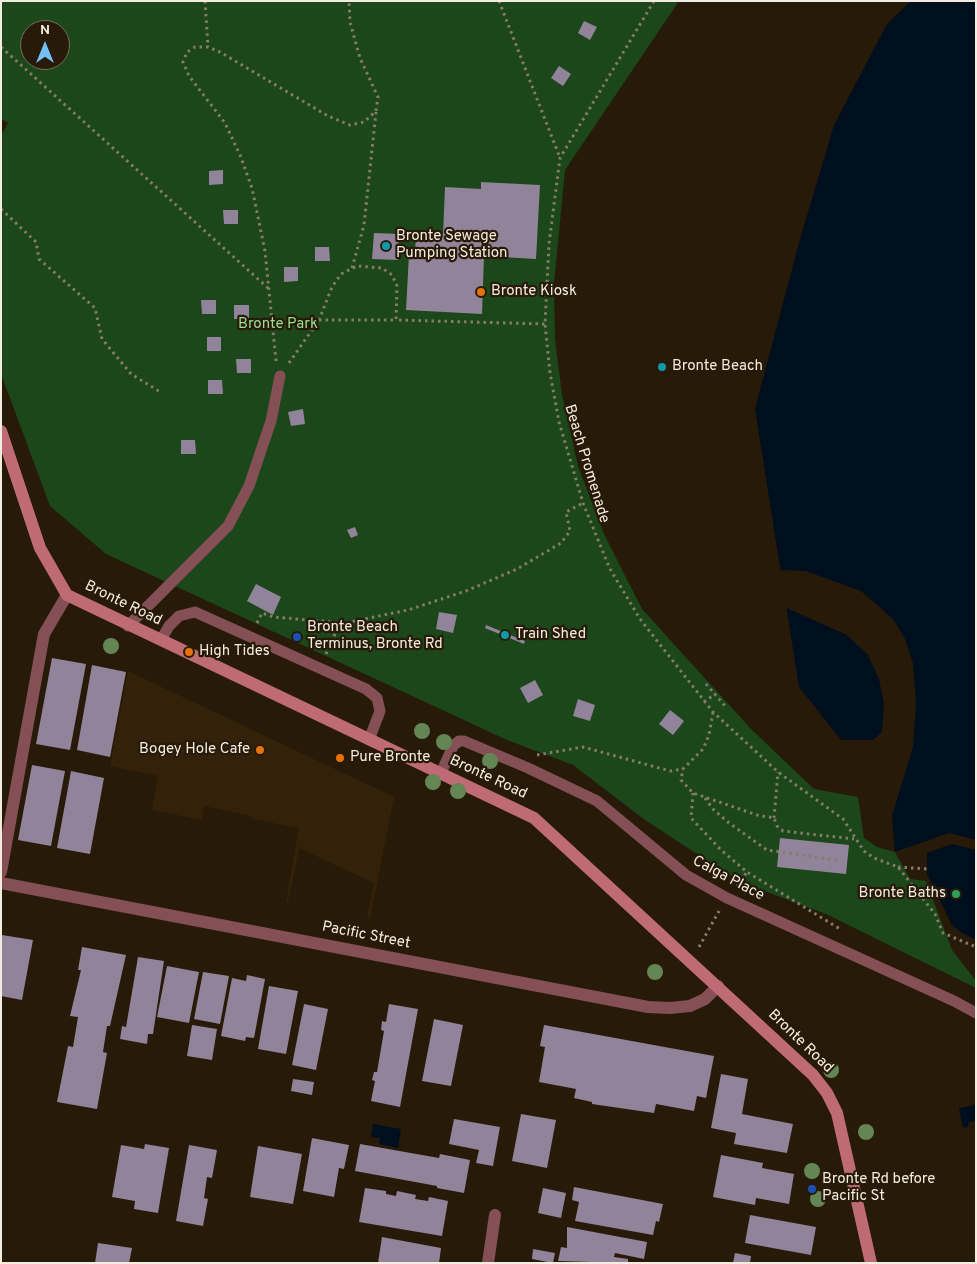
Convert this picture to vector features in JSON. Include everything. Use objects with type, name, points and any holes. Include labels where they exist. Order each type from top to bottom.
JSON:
[{"type":"main road","name":"Bronte Road","points":[[1,431],[40,548],[67,595],[128,626],[534,818],[813,1075],[828,1093],[837,1113],[871,1263]]},
{"type":"street","points":[[1,872],[44,634],[67,595]]},
{"type":"street","name":"Pacific Street","points":[[1,883],[648,1007],[670,1008],[690,1006],[705,999],[718,986]]},
{"type":"street","points":[[488,1263],[496,1215]]},
{"type":"lane","points":[[128,626],[228,526],[249,486],[270,421],[280,376]]},
{"type":"lane","points":[[161,640],[169,626],[180,616],[195,612],[366,689],[377,698],[380,711],[369,740]]},
{"type":"lane","name":"Calga Place","points":[[441,773],[453,746],[459,741],[464,741],[528,768],[597,801],[686,875],[727,898],[954,1001],[976,1013]]},
{"type":"path","points":[[205,1],[208,47]]},
{"type":"path","points":[[349,1],[350,22],[360,58],[378,97],[364,225],[351,269]]},
{"type":"path","points":[[498,1],[560,158]]},
{"type":"path","name":"Beach Promenade","points":[[654,1],[560,158],[548,244],[545,324],[550,372],[559,422],[583,503],[610,569],[640,619],[713,712],[778,772],[843,819],[854,839],[864,851],[874,858],[898,867],[927,869]]},
{"type":"path","points":[[1,47],[268,289]]},
{"type":"path","points":[[280,376],[273,351],[265,251],[254,197],[240,155],[225,123],[189,76],[183,62],[187,52],[195,47],[208,47],[229,57],[328,116],[350,125],[364,122],[376,111]]},
{"type":"path","points":[[1,209],[36,242],[39,259],[95,308],[102,338],[131,374],[162,393]]},
{"type":"path","points":[[280,376],[319,320],[332,287],[341,274],[357,266],[382,268],[392,275],[397,286],[396,320]]},
{"type":"path","points":[[319,320],[545,324]]},
{"type":"path","points":[[262,613],[273,617],[345,623],[408,610],[466,591],[517,568],[561,543],[570,531],[566,512],[583,503]]},
{"type":"path","points":[[320,668],[338,628],[345,623]]},
{"type":"path","points":[[706,684],[726,707]]},
{"type":"path","points":[[704,702],[715,694]]},
{"type":"path","points":[[713,712],[709,735],[703,749],[683,769],[681,780],[693,794],[757,815],[774,818]]},
{"type":"path","points":[[528,768],[533,756],[583,747],[670,771],[683,769]]},
{"type":"path","points":[[778,772],[774,818],[777,826],[783,831],[854,839]]},
{"type":"path","points":[[693,794],[691,818],[721,850],[747,872],[847,933]]},
{"type":"path","points":[[704,798],[729,823],[767,850],[838,860]]},
{"type":"path","points":[[898,867],[934,914],[943,933],[976,947]]},
{"type":"path","points":[[691,962],[727,898],[747,872]]},
{"type":"shaded area","points":[[128,671],[394,797],[370,919],[367,918],[374,883],[299,848],[288,902],[286,902],[299,828],[252,819],[252,816],[204,806],[201,820],[152,810],[158,776],[110,766]]},
{"type":"green space","name":"Bronte Park","points":[[1,1],[679,1],[565,170],[554,284],[555,339],[562,395],[578,466],[604,534],[642,609],[751,729],[814,789],[858,797],[864,838],[877,847],[895,852],[910,879],[926,881],[952,950],[976,981],[976,988],[826,914],[740,882],[645,820],[573,765],[507,740],[106,554],[50,506],[1,374],[1,136],[8,123],[1,119]]},
{"type":"water","points":[[911,1],[976,1],[976,840],[949,833],[895,852],[841,740],[799,687],[755,409],[800,239],[834,125],[887,24]]},
{"type":"water","name":"Bronte Baths","points":[[952,844],[976,850],[976,940],[960,932],[952,925],[927,874],[927,853]]},
{"type":"water","points":[[976,1105],[976,1121],[969,1122],[968,1127],[963,1128],[959,1108]]},
{"type":"water","points":[[373,1124],[401,1129],[398,1148],[379,1144],[380,1138],[371,1137]]},
{"type":"pier","points":[[781,570],[806,571],[861,591],[893,619],[905,639],[913,663],[916,704],[913,747],[892,816],[895,852],[892,851],[839,741],[809,704],[813,705],[841,740],[873,740],[882,732],[884,705],[879,679],[868,655],[847,635],[784,607],[779,573]]},
{"type":"building","points":[[584,21],[597,27],[590,40],[578,33]]},
{"type":"building","points":[[559,66],[571,74],[563,86],[551,78]]},
{"type":"building","points":[[223,170],[223,184],[209,185],[209,171]]},
{"type":"building","points":[[481,182],[540,185],[536,259],[484,256],[482,314],[406,310],[409,254],[415,254],[416,233],[443,234],[445,187],[481,189]]},
{"type":"building","points":[[223,210],[238,210],[238,224],[224,224]]},
{"type":"building","name":"Bronte Sewage Pumping Station","points":[[374,233],[399,234],[398,260],[372,259]]},
{"type":"building","points":[[315,247],[329,247],[330,261],[315,261]]},
{"type":"building","points":[[284,267],[298,267],[298,281],[284,282]]},
{"type":"building","points":[[201,300],[216,300],[216,314],[202,314]]},
{"type":"building","points":[[234,305],[249,305],[249,319],[234,319]]},
{"type":"building","points":[[207,337],[221,337],[221,351],[207,351]]},
{"type":"building","points":[[236,359],[251,359],[251,373],[237,373]]},
{"type":"building","points":[[208,380],[222,380],[223,394],[208,394]]},
{"type":"building","points":[[303,409],[305,424],[291,426],[288,412]]},
{"type":"building","points":[[181,440],[195,440],[196,454],[181,454]]},
{"type":"building","points":[[355,527],[358,535],[351,538],[347,530]]},
{"type":"building","points":[[256,584],[281,597],[273,615],[247,601]]},
{"type":"building","points":[[439,612],[457,615],[453,633],[436,629]]},
{"type":"building","name":"Train Shed","points":[[486,625],[525,641],[524,644],[485,628]]},
{"type":"building","points":[[52,658],[86,664],[70,750],[36,744]]},
{"type":"building","points":[[92,665],[126,672],[110,757],[77,750]]},
{"type":"building","points":[[535,680],[543,695],[528,703],[520,688]]},
{"type":"building","points":[[578,699],[595,705],[590,721],[573,716]]},
{"type":"building","points":[[670,710],[684,721],[673,735],[659,724]]},
{"type":"building","points":[[32,765],[65,771],[51,846],[18,840]]},
{"type":"building","points":[[71,771],[104,778],[90,854],[57,848]]},
{"type":"building","points":[[780,838],[849,845],[846,874],[777,867]]},
{"type":"building","points":[[2,935],[33,940],[22,1000],[1,996]]},
{"type":"building","points":[[82,947],[126,955],[110,1026],[107,1026],[103,1052],[107,1053],[97,1109],[57,1102],[68,1046],[73,1047],[78,1017],[70,1016],[81,970],[78,970]]},
{"type":"building","points":[[138,957],[164,961],[153,1034],[148,1034],[147,1044],[120,1039],[122,1026],[126,1027]]},
{"type":"building","points":[[167,966],[199,972],[189,1023],[157,1017]]},
{"type":"building","points":[[203,972],[229,976],[220,1024],[194,1019]]},
{"type":"building","points":[[247,975],[265,979],[254,1038],[246,1037],[245,1041],[221,1036],[232,978],[246,981]]},
{"type":"building","points":[[269,986],[298,991],[286,1054],[258,1049]]},
{"type":"building","points":[[304,1004],[328,1009],[316,1070],[292,1065]]},
{"type":"building","points":[[389,1004],[418,1009],[400,1107],[371,1101],[375,1081],[372,1080],[374,1072],[377,1072],[384,1031],[381,1030],[382,1021],[386,1022]]},
{"type":"building","points":[[434,1019],[463,1025],[451,1086],[422,1081]]},
{"type":"building","points":[[192,1025],[217,1029],[212,1060],[187,1056]]},
{"type":"building","points":[[544,1025],[714,1056],[706,1098],[697,1096],[694,1111],[656,1104],[654,1113],[592,1104],[592,1102],[574,1098],[576,1089],[539,1082],[545,1047],[540,1046]]},
{"type":"building","points":[[721,1074],[748,1079],[742,1114],[793,1124],[787,1153],[734,1144],[736,1133],[711,1128]]},
{"type":"building","points":[[293,1079],[314,1082],[312,1095],[291,1091]]},
{"type":"building","points":[[521,1114],[556,1120],[547,1168],[512,1161]]},
{"type":"building","points":[[454,1119],[500,1127],[493,1166],[476,1163],[479,1150],[449,1144]]},
{"type":"building","points":[[312,1138],[349,1145],[344,1169],[339,1168],[334,1197],[303,1191]]},
{"type":"building","points":[[145,1144],[169,1148],[158,1213],[134,1209],[135,1201],[112,1197],[121,1145],[144,1149]]},
{"type":"building","points":[[360,1144],[439,1158],[440,1154],[470,1160],[464,1193],[437,1188],[437,1186],[355,1171]]},
{"type":"building","points":[[189,1145],[217,1150],[212,1178],[207,1177],[204,1198],[208,1199],[203,1226],[176,1221]]},
{"type":"building","points":[[258,1146],[302,1154],[293,1204],[250,1197]]},
{"type":"building","points":[[721,1155],[763,1163],[762,1168],[794,1174],[789,1204],[756,1198],[755,1205],[713,1197]]},
{"type":"building","points":[[574,1187],[663,1204],[659,1222],[656,1221],[653,1235],[575,1221],[579,1202],[572,1200]]},
{"type":"building","points":[[365,1188],[386,1191],[386,1194],[396,1196],[397,1191],[416,1195],[415,1199],[428,1201],[429,1197],[448,1201],[442,1236],[359,1222]]},
{"type":"building","points":[[543,1188],[566,1193],[561,1218],[538,1213]]},
{"type":"building","points":[[750,1215],[816,1227],[811,1255],[745,1243]]},
{"type":"building","points":[[567,1227],[647,1242],[644,1259],[615,1253],[614,1257],[628,1259],[628,1263],[558,1261],[561,1247],[567,1248]]},
{"type":"building","points":[[382,1237],[441,1248],[439,1263],[378,1263]]},
{"type":"building","points":[[98,1243],[132,1248],[129,1263],[95,1263]]},
{"type":"building","points":[[533,1249],[555,1253],[553,1263],[532,1259]]},
{"type":"building","points":[[735,1253],[751,1256],[750,1263],[733,1263]]},
{"type":"place","name":"Bronte Sewage Pumping Station","points":[[386,246]]},
{"type":"place","name":"Bronte Kiosk","points":[[481,292]]},
{"type":"place","name":"Bronte Beach","points":[[662,367]]},
{"type":"place","name":"Train Shed","points":[[505,635]]},
{"type":"place","name":"Bronte Beach Terminus, Bronte Rd","points":[[297,637]]},
{"type":"place","name":"High Tides","points":[[189,652]]},
{"type":"place","name":"Bogey Hole Cafe","points":[[260,750]]},
{"type":"place","name":"Pure Bronte","points":[[340,758]]},
{"type":"place","name":"Bronte Baths","points":[[956,894]]},
{"type":"place","name":"Bronte Rd before Pacific St","points":[[812,1189]]}]
